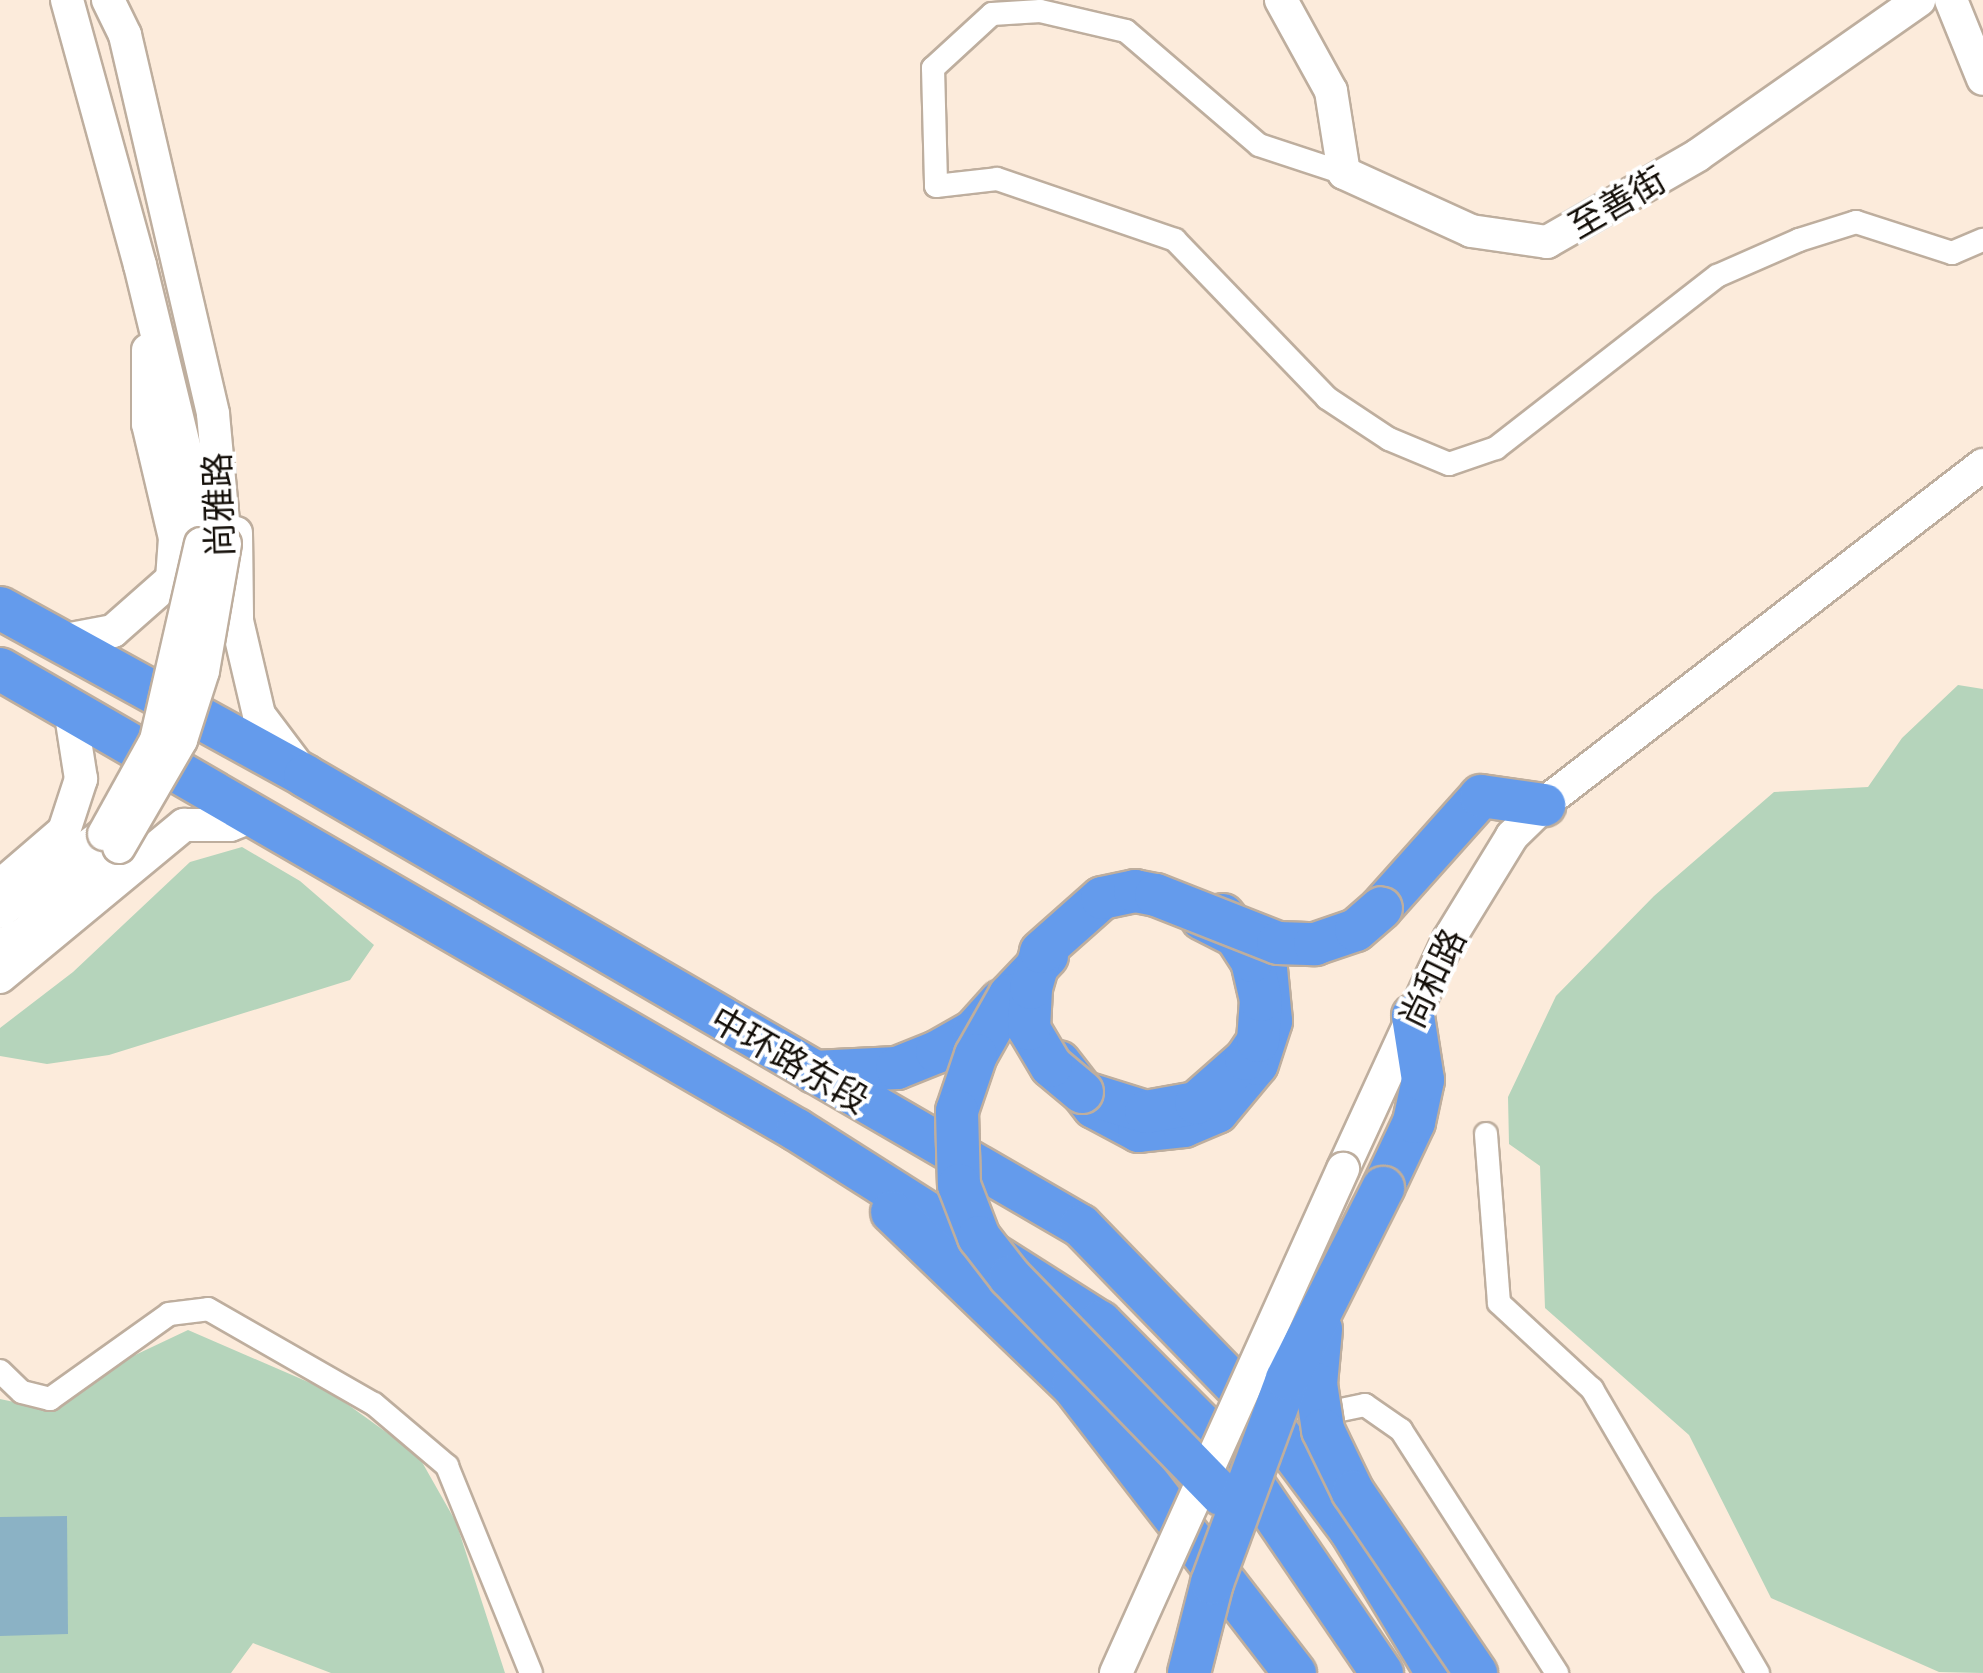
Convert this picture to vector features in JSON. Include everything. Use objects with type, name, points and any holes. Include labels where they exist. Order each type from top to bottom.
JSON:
[{"type":"highway","name":"中环路东段","points":[[0,608],[305,776],[1081,1226],[1266,1417],[1351,1531],[1437,1673]]},
{"type":"highway","name":"中环路东段","points":[[0,669],[827,1150],[1100,1322],[1236,1459],[1294,1536],[1382,1673]]},
{"type":"highway","points":[[1358,1673],[1252,1526],[1010,1277],[980,1237],[959,1185],[957,1111],[976,1055],[1010,995],[1047,956],[1080,924],[1146,902],[1236,936],[1262,1000],[1252,1050],[1232,1078],[1196,1103],[1146,1112],[1082,1092],[1051,1066],[1030,1030],[1040,952],[1072,919],[1102,898],[1135,891],[1187,904],[1278,943],[1315,944],[1356,930],[1382,908],[1481,796],[1544,805]]},
{"type":"highway","points":[[814,1072],[897,1068],[974,1032],[1066,914],[1100,892],[1146,884],[1177,889],[1212,904],[1251,943],[1266,969],[1272,1021],[1257,1064],[1217,1112],[1184,1126],[1138,1131],[1094,1107],[1062,1069],[1048,1041],[1039,994],[1047,956]]},
{"type":"highway","points":[[1190,1673],[1212,1583],[1287,1379],[1414,1122],[1423,1080],[1413,1016]]},
{"type":"highway","points":[[827,1150],[1073,1386],[1295,1673]]},
{"type":"highway","points":[[1081,1226],[1178,1302],[1304,1424],[1409,1540],[1497,1673]]},
{"type":"highway","points":[[1328,1298],[1318,1345],[1323,1430],[1353,1492],[1476,1673]]},
{"type":"highway","points":[[1294,1536],[1358,1673]]},
{"type":"main road","name":"尚雅路","points":[[0,946],[24,934],[111,841],[156,740],[213,544],[213,414],[125,35],[108,0]]},
{"type":"main road","points":[[1282,0],[1331,91],[1344,173]]},
{"type":"main road","name":"至善街","points":[[1344,173],[1471,230],[1547,242],[1698,155],[1920,0]]},
{"type":"main road","points":[[1951,0],[1983,79]]},
{"type":"main road","name":"尚雅路","points":[[68,1],[148,295],[193,482],[213,544]]},
{"type":"main road","points":[[180,284],[225,365],[234,435],[237,622],[258,715],[305,776]]},
{"type":"main road","points":[[60,642],[113,631],[172,580],[175,538],[148,424],[148,295]]},
{"type":"main road","name":"尚和路","points":[[1116,1673],[1413,1016],[1449,940],[1512,836],[1544,805],[1983,465]]},
{"type":"main road","points":[[0,886],[64,831],[81,779],[70,710]]},
{"type":"main road","points":[[0,977],[184,825],[230,825],[254,816]]},
{"type":"main road","name":"尚雅路","points":[[0,912],[111,841]]},
{"type":"street","points":[[1344,173],[1258,145],[1126,30],[1040,11],[992,14],[934,68],[936,186],[997,179],[1176,240],[1327,398],[1389,439],[1449,464],[1496,448],[1717,276],[1800,240],[1856,222],[1952,253],[1983,240]]},
{"type":"street","points":[[1486,1134],[1499,1303],[1592,1390],[1758,1673]]},
{"type":"street","points":[[0,1371],[22,1392],[50,1400],[169,1314],[208,1309],[374,1404],[447,1466],[531,1673]]},
{"type":"street","points":[[1304,1424],[1312,1416],[1365,1405],[1401,1430],[1557,1673]]},
{"type":"green space","points":[[1958,685],[1983,689],[1983,1673],[1939,1672],[1771,1598],[1689,1435],[1545,1308],[1540,1166],[1509,1144],[1508,1097],[1556,996],[1654,896],[1774,792],[1868,787],[1902,738]]},
{"type":"green space","points":[[242,847],[300,881],[374,945],[350,980],[109,1055],[47,1064],[0,1056],[0,1028],[73,972],[190,862]]},
{"type":"green space","points":[[188,1330],[329,1391],[418,1455],[456,1522],[505,1673],[331,1673],[253,1643],[231,1673],[0,1673],[0,1399],[52,1410],[133,1356]]},
{"type":"water","points":[[67,1516],[68,1634],[0,1636],[0,1517]]}]
